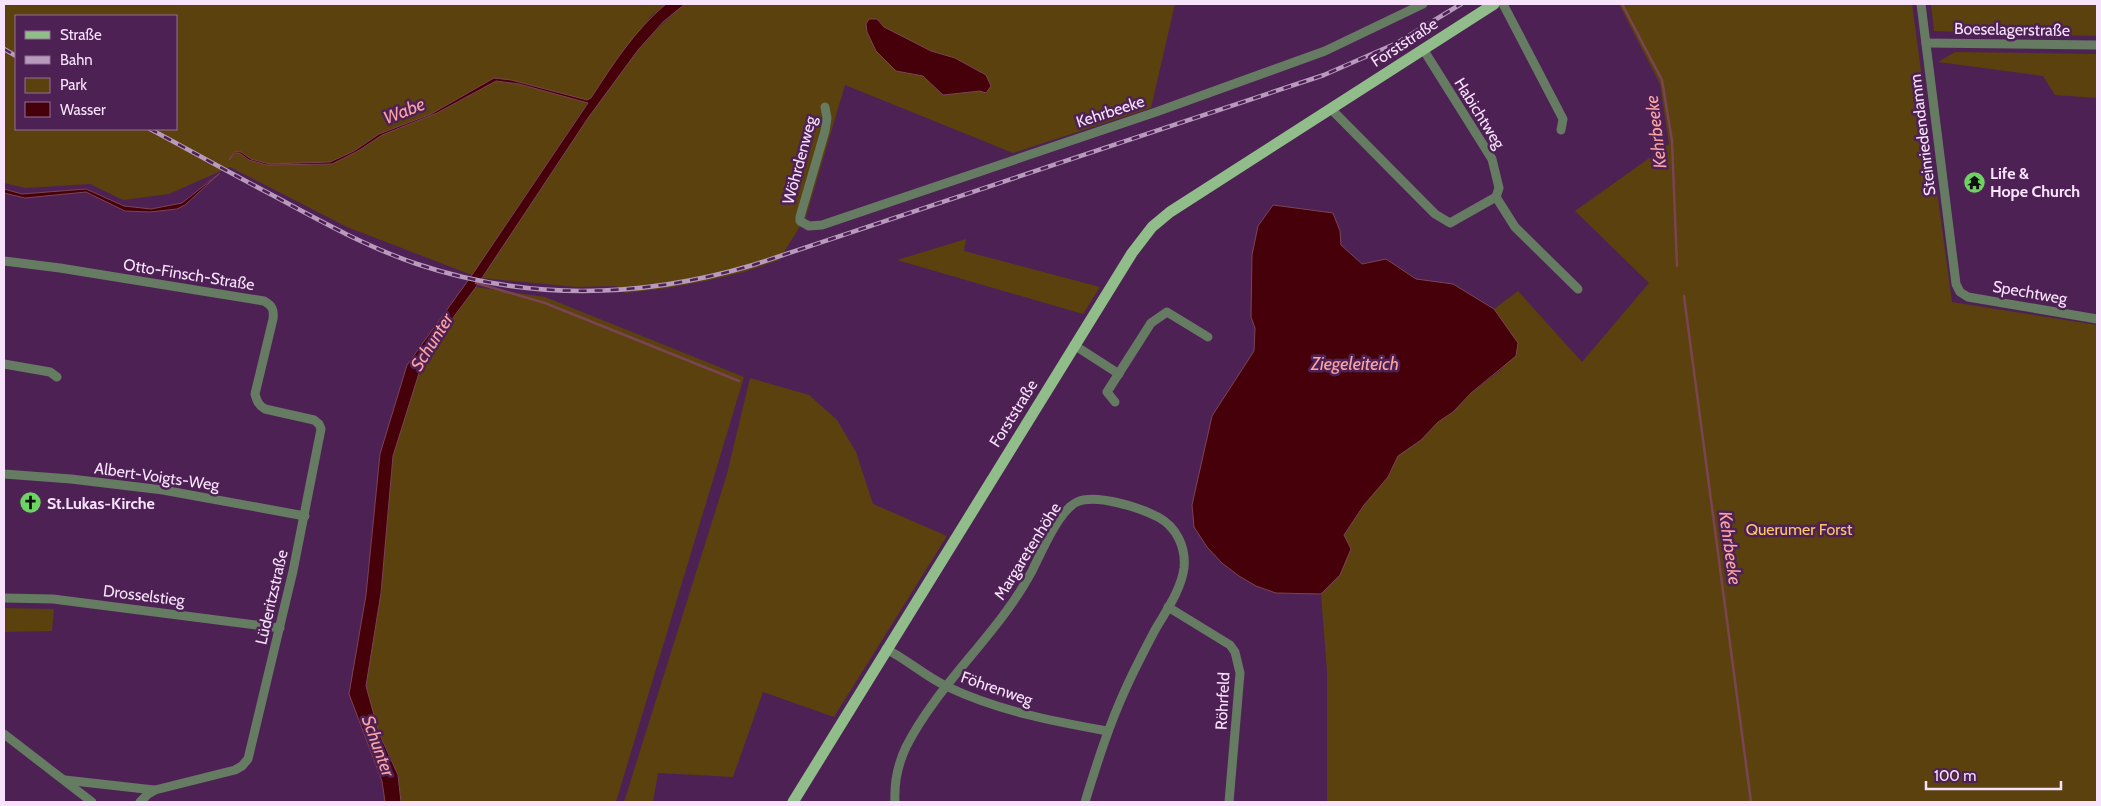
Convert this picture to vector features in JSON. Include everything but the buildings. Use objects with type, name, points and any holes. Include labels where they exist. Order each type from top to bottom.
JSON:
[{"type":"main road","name":"Forststraße","points":[[793,802],[1074,345],[1132,253],[1152,227],[1186,202],[1494,4]]},
{"type":"street","name":"Kehrbeeke","points":[[800,221],[809,226],[822,225],[1156,112],[1325,51],[1424,4]]},
{"type":"street","points":[[1503,4],[1563,119],[1561,130]]},
{"type":"street","name":"Steinriedendamm","points":[[1921,4],[1955,276],[1960,292]]},
{"type":"street","name":"Boeselagerstraße","points":[[1926,43],[2097,45]]},
{"type":"street","name":"Habichtweg","points":[[1423,49],[1492,159],[1499,188],[1496,197]]},
{"type":"street","name":"Wöhrdenweg","points":[[800,221],[825,131],[827,118],[825,107]]},
{"type":"street","points":[[1332,109],[1435,214],[1450,223],[1496,197],[1515,227],[1578,289]]},
{"type":"street","name":"Otto-Finsch-Straße","points":[[4,260],[264,301],[270,304],[274,311],[273,319],[255,394],[256,401],[265,409],[314,420],[319,424]]},
{"type":"street","name":"Spechtweg","points":[[1960,292],[1968,297],[2097,319]]},
{"type":"street","points":[[1115,402],[1107,392],[1151,323],[1166,312],[1208,336]]},
{"type":"street","points":[[1074,345],[1119,374]]},
{"type":"street","points":[[4,364],[50,372],[57,377]]},
{"type":"street","name":"Lüderitzstraße","points":[[155,790],[235,770],[246,762],[250,753],[280,628],[305,516],[320,438],[319,424]]},
{"type":"street","name":"Albert-Voigts-Weg","points":[[4,474],[71,479],[163,490],[305,516]]},
{"type":"street","name":"Margaretenhöhe","points":[[895,802],[896,777],[906,747],[921,722],[946,686],[1002,619],[1029,576],[1062,516],[1077,502],[1088,499],[1102,499],[1156,516],[1164,521],[1174,530],[1181,542],[1184,560],[1180,581],[1146,647],[1107,731],[1085,802]]},
{"type":"street","name":"Drosselstieg","points":[[4,598],[53,600],[280,628]]},
{"type":"street","name":"Röhrfeld","points":[[1168,607],[1230,645],[1237,658],[1240,673],[1229,802]]},
{"type":"street","name":"Föhrenweg","points":[[886,649],[946,686],[987,704],[1035,718],[1107,731]]},
{"type":"street","points":[[4,734],[92,802]]},
{"type":"street","points":[[65,780],[155,790]]},
{"type":"street","points":[[140,802],[155,790]]},
{"type":"green space","points":[[4,4],[666,4],[651,16],[591,98],[586,100],[511,80],[494,78],[431,114],[379,134],[354,151],[330,162],[269,164],[251,159],[240,152],[235,153],[241,154],[249,160],[267,165],[332,164],[358,151],[382,135],[437,113],[496,81],[519,84],[588,102],[472,275],[347,227],[230,167],[169,194],[123,200],[90,184],[25,188],[4,183]]},
{"type":"green space","points":[[685,4],[1175,4],[1151,108],[1013,153],[845,85],[806,217],[779,260],[744,272],[706,281],[626,293],[616,286],[576,287],[482,278],[609,88],[637,52]],"holes":[[[877,19],[884,27],[931,51],[955,58],[986,75],[980,91],[943,95],[923,76],[896,71]]]},
{"type":"green space","name":"Querumer Forst","points":[[1619,4],[1912,4],[1952,302],[2097,325],[2097,802],[1327,802],[1327,672],[1321,594],[1340,575],[1351,549],[1344,536],[1364,505],[1388,477],[1398,456],[1421,440],[1438,422],[1453,412],[1471,393],[1502,369],[1518,343],[1494,309],[1518,291],[1582,362],[1649,283],[1575,211],[1669,144],[1660,84]]},
{"type":"green space","points":[[1931,4],[2097,4],[2097,36],[1934,31]]},
{"type":"green space","points":[[1955,52],[2097,54],[2097,98],[2055,95],[2043,76],[1938,62]]},
{"type":"green space","points":[[966,239],[964,251],[1100,287],[1083,314],[897,260]]},
{"type":"green space","points":[[476,287],[545,297],[744,377],[616,802],[401,802],[398,775],[379,733],[366,686],[381,593],[393,456],[420,370],[441,334]]},
{"type":"green space","points":[[750,378],[809,395],[837,420],[856,452],[873,504],[947,536],[834,717],[763,692],[733,777],[658,773],[653,802],[624,802],[727,474]]},
{"type":"green space","points":[[4,608],[54,609],[52,631],[5,632]]},
{"type":"water","name":"Schunter","points":[[666,4],[685,4],[664,21],[638,50],[588,118],[476,287],[441,334],[420,370],[393,456],[381,593],[366,686],[379,733],[398,775],[401,802],[385,802],[382,781],[349,694],[366,595],[380,454],[407,365],[472,275],[588,103],[519,84],[496,81],[437,113],[382,135],[358,151],[332,164],[267,165],[249,160],[241,154],[235,153],[229,160],[234,152],[241,152],[251,159],[269,164],[330,162],[354,151],[379,134],[431,114],[494,78],[511,80],[587,100],[591,98],[634,36]]},
{"type":"water","points":[[869,19],[877,19],[884,27],[931,51],[955,58],[986,75],[991,86],[986,93],[980,91],[943,95],[923,76],[896,71],[876,51],[867,32],[866,24]]},
{"type":"water","points":[[220,173],[185,205],[177,209],[150,212],[125,211],[86,192],[25,198],[4,193],[4,189],[22,194],[86,189],[124,206],[151,209],[182,203]]},
{"type":"water","name":"Ziegeleiteich","points":[[1273,205],[1333,213],[1340,231],[1341,245],[1362,264],[1386,259],[1416,279],[1453,284],[1494,309],[1518,343],[1516,356],[1471,393],[1453,412],[1438,422],[1421,440],[1398,456],[1388,477],[1364,505],[1344,535],[1351,549],[1340,575],[1321,594],[1276,593],[1256,586],[1222,563],[1207,547],[1194,527],[1192,505],[1212,416],[1254,351],[1255,328],[1251,317],[1252,255],[1258,226]]},
{"type":"waterway","name":"Kehrbeeke","points":[[1622,4],[1662,80],[1672,141],[1677,266]]},
{"type":"waterway","points":[[476,283],[545,303],[739,381]]},
{"type":"waterway","name":"Kehrbeeke","points":[[1684,296],[1751,802]]},
{"type":"railway","points":[[152,130],[344,233],[380,250],[417,264],[459,276],[501,284],[585,291],[627,289],[669,284],[753,265],[1324,75],[1397,43],[1461,4]]},
{"type":"railway","points":[[4,49],[15,55]]},
{"type":"place","name":"Life & Hope Church","points":[[1974,182]]},
{"type":"place","name":"St.Lukas-Kirche","points":[[31,503]]},
{"type":"water label","name":"Wabe","points":[[404,111]]}]
